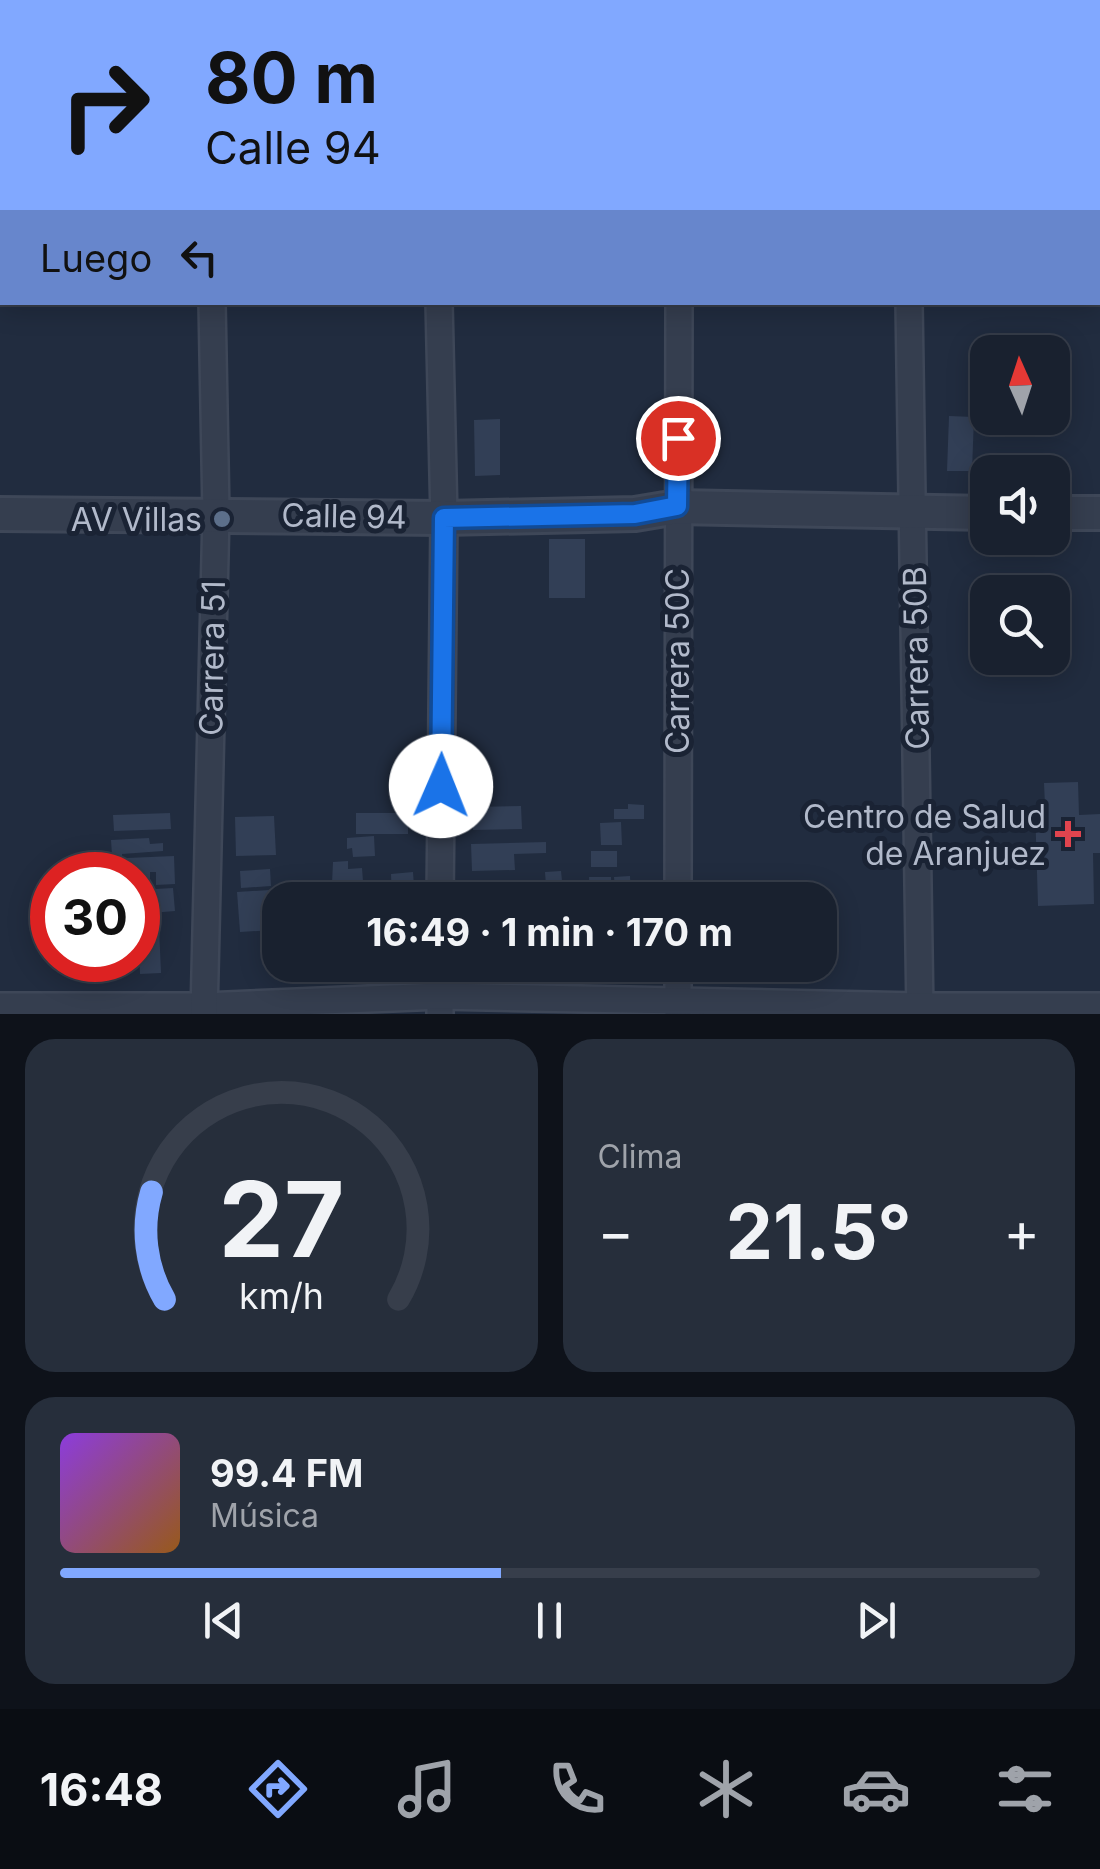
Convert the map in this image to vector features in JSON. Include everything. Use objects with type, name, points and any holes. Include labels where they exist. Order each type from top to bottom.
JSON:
[{"type":"street","name":"Carrera 51","points":[[204,1010],[216,514],[212,305]]},
{"type":"street","points":[[439,305],[444,518],[440,882]]},
{"type":"street","name":"Carrera 50C","points":[[678,882],[679,305]]},
{"type":"street","name":"Carrera 50B","points":[[909,305],[920,1010]]},
{"type":"street","name":"Calle 94","points":[[0,514],[444,518],[635,514],[677,506],[970,513]]},
{"type":"street","points":[[1070,513],[1100,513]]},
{"type":"street","points":[[0,1006],[204,1010],[440,1005],[920,1010],[1100,1006]]},
{"type":"building","points":[[949,416],[970,417],[970,435],[973,435],[970,471],[947,471]]},
{"type":"building","points":[[500,419],[500,475],[475,476],[474,420]]},
{"type":"building","points":[[549,539],[585,539],[585,598],[549,598]]},
{"type":"building","name":"Centro de Salud de Aranjuez","points":[[1078,782],[1079,815],[1100,814],[1100,853],[1093,853],[1094,904],[1038,906],[1035,806],[1045,805],[1044,783]]},
{"type":"building","points":[[628,804],[644,805],[644,819],[614,819],[614,809],[628,809]]},
{"type":"building","points":[[521,806],[522,829],[473,830],[472,807]]},
{"type":"building","points":[[170,813],[171,829],[114,831],[113,815]]},
{"type":"building","points":[[356,813],[408,813],[408,834],[356,834]]},
{"type":"building","points":[[274,816],[276,855],[236,856],[235,817]]},
{"type":"building","points":[[621,822],[622,845],[601,845],[600,823]]},
{"type":"building","points":[[374,836],[375,856],[353,857],[352,848],[347,849],[347,838]]},
{"type":"building","points":[[149,838],[150,844],[163,843],[163,851],[112,852],[111,840]]},
{"type":"building","points":[[546,842],[546,853],[514,854],[515,870],[472,871],[471,844]]},
{"type":"building","points":[[591,851],[617,851],[617,867],[591,867]]},
{"type":"building","points":[[174,856],[175,884],[160,885],[160,857]]},
{"type":"building","points":[[348,861],[348,869],[362,868],[363,881],[332,882],[333,862]]},
{"type":"building","points":[[270,869],[271,882],[241,888],[240,871]]},
{"type":"building","points":[[561,871],[562,882],[546,882],[545,872]]},
{"type":"building","points":[[413,872],[414,882],[391,882],[391,874]]},
{"type":"building","points":[[630,876],[630,882],[614,882],[614,877]]},
{"type":"building","points":[[589,877],[611,877],[611,882],[589,882]]},
{"type":"building","points":[[173,888],[175,911],[160,912],[160,889]]},
{"type":"building","points":[[262,890],[262,931],[240,932],[237,892]]},
{"type":"place","name":"AV Villas","points":[[222,519]]},
{"type":"place","name":"Centro de Salud de Aranjuez","points":[[1068,834]]},
{"type":"route","points":[[441,786],[444,518],[635,514],[677,506],[678,438]]}]
